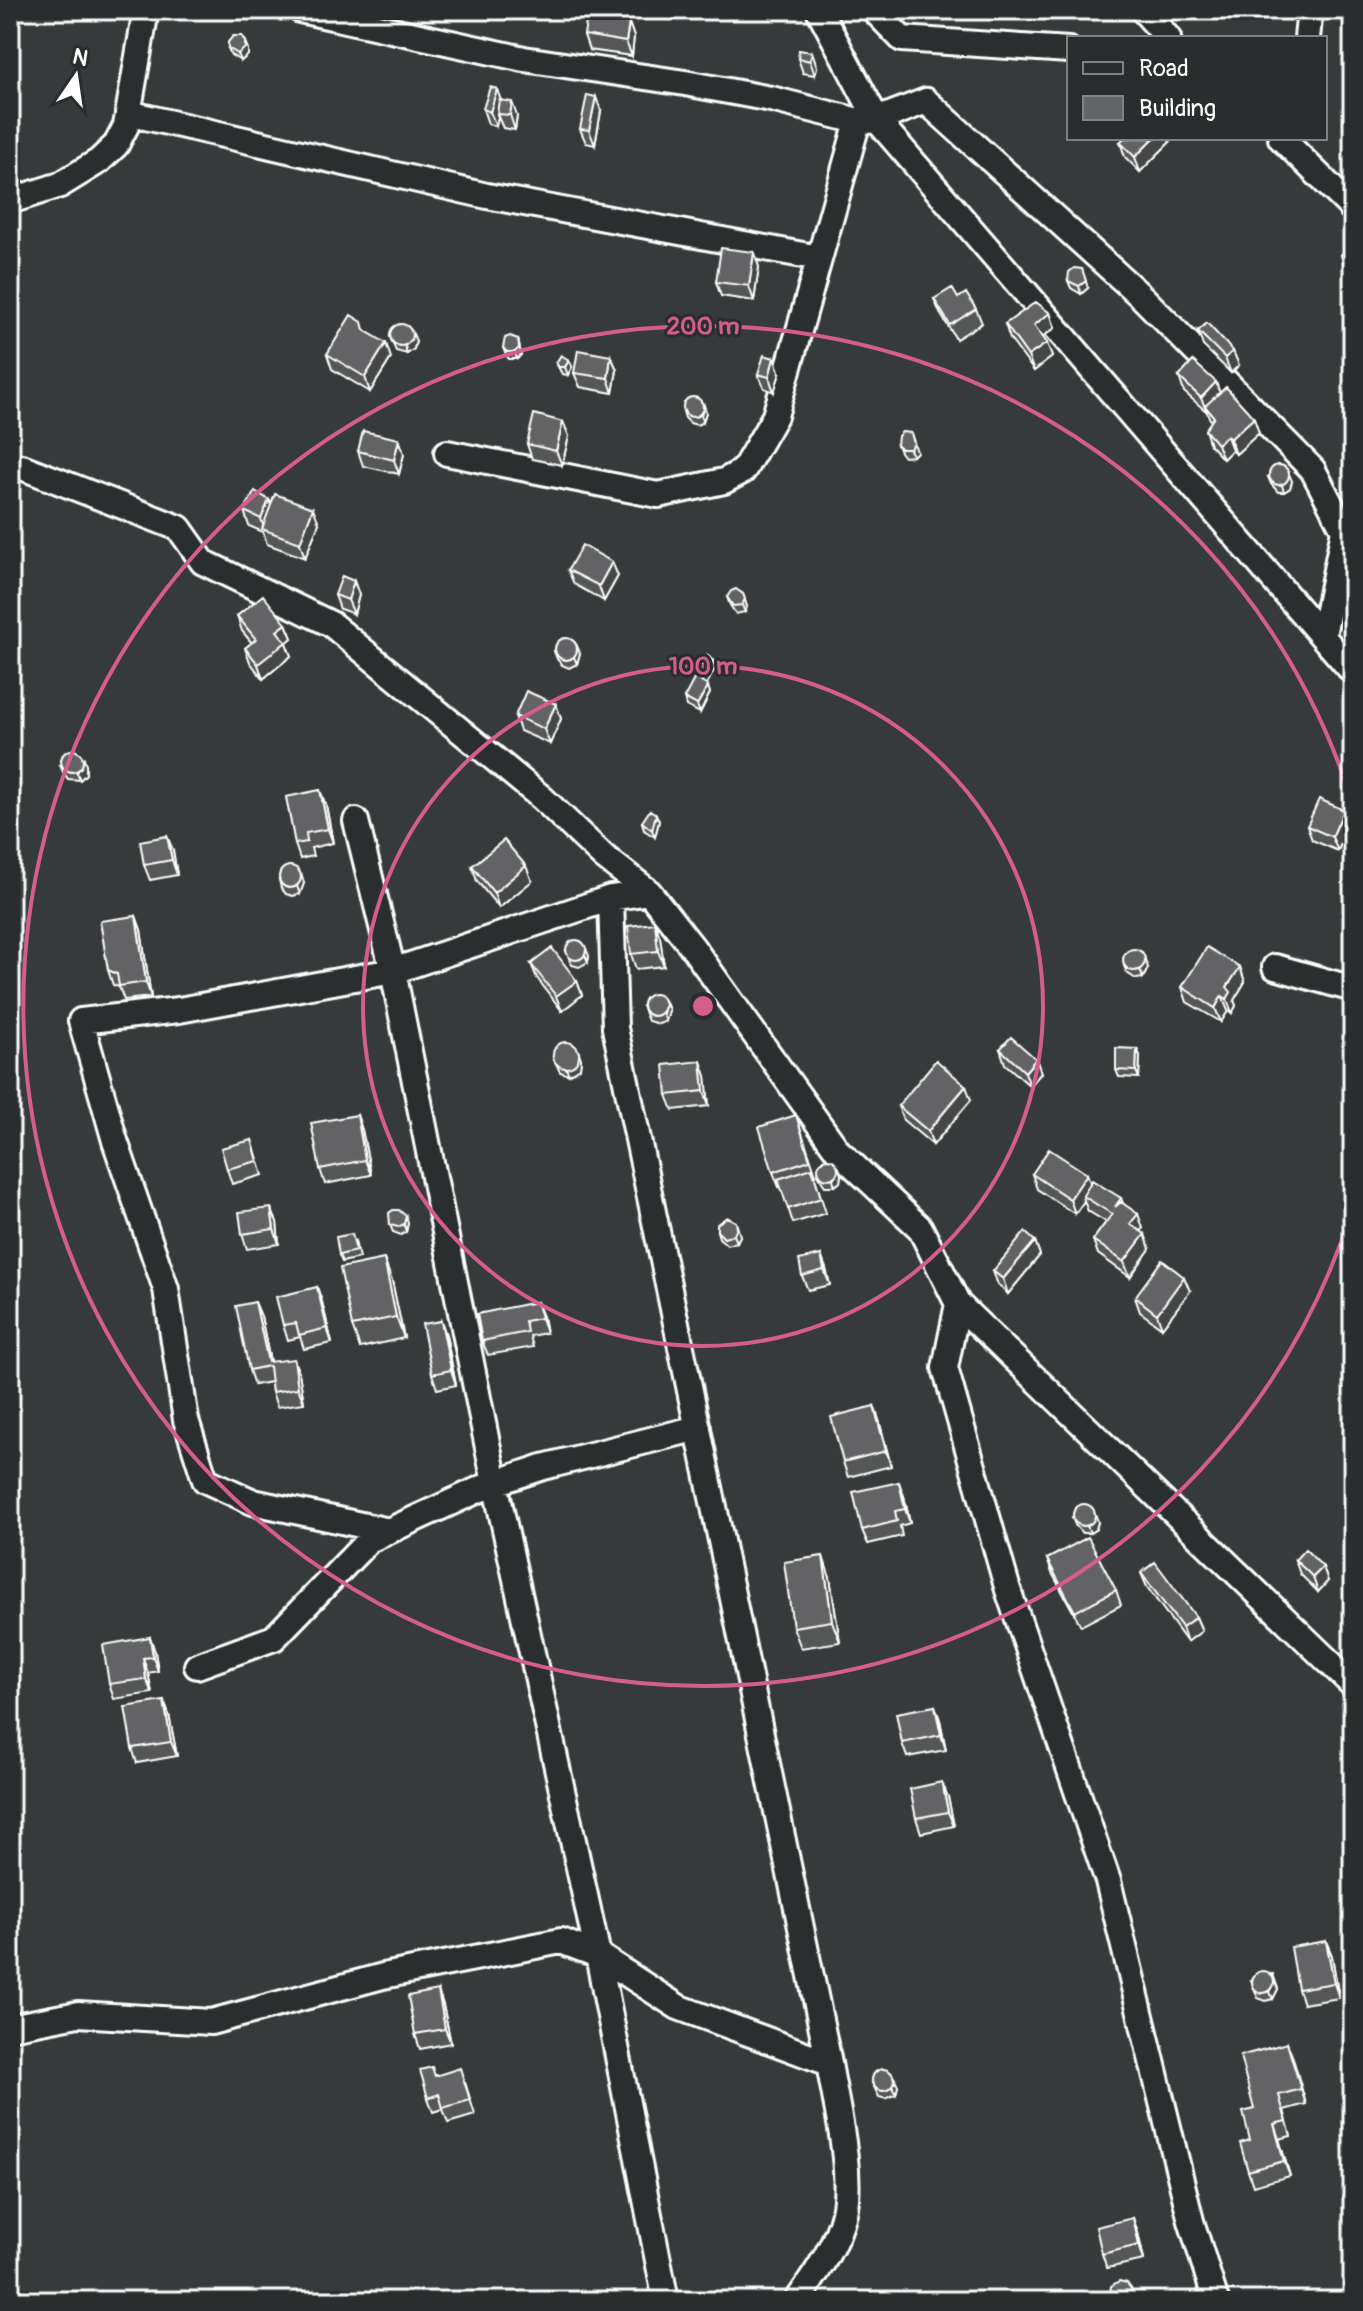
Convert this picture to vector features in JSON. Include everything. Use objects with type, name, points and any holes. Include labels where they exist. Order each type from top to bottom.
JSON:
[{"type":"street","points":[[10,201],[60,185],[99,161],[116,145],[126,126],[146,10]]},
{"type":"street","points":[[300,10],[524,59],[685,83],[868,121],[926,101],[1143,298],[1313,470],[1344,530],[1323,635]]},
{"type":"street","points":[[819,10],[868,121],[1353,672]]},
{"type":"street","points":[[874,10],[902,39],[1067,50]]},
{"type":"street","points":[[1143,10],[1166,36]]},
{"type":"street","points":[[1307,36],[1310,10]]},
{"type":"street","points":[[128,113],[487,196],[819,258]]},
{"type":"street","points":[[447,453],[658,495],[724,481],[743,471],[775,416],[819,258],[868,121]]},
{"type":"street","points":[[1283,140],[1353,209]]},
{"type":"street","points":[[22,467],[179,528],[203,562],[331,624],[542,798],[604,857],[649,892],[693,948],[838,1151],[920,1228],[958,1304],[1353,1685]]},
{"type":"street","points":[[356,821],[393,971],[495,1483],[598,1955],[666,2301]]},
{"type":"street","points":[[389,1531],[253,1502],[205,1480],[186,1420],[166,1289],[115,1141],[81,1021],[179,1010],[393,971],[611,898],[649,892]]},
{"type":"street","points":[[611,898],[615,1028],[829,2063],[842,2146],[844,2212],[836,2235],[797,2301]]},
{"type":"street","points":[[1275,967],[1353,989]]},
{"type":"street","points":[[958,1304],[945,1368],[1008,1590],[1108,1881],[1191,2221],[1216,2301]]},
{"type":"street","points":[[197,1666],[274,1638],[369,1540],[495,1483],[543,1467],[698,1428]]},
{"type":"street","points":[[10,2027],[78,2014],[211,2022],[383,1976],[561,1941],[598,1955],[678,2007],[829,2063]]},
{"type":"building","points":[[587,16],[629,23],[626,42],[584,35]]},
{"type":"building","points":[[233,36],[242,36],[245,42],[245,48],[238,54],[228,48]]},
{"type":"building","points":[[799,50],[812,52],[810,61],[798,58]]},
{"type":"building","points":[[490,87],[497,89],[490,112],[483,109]]},
{"type":"building","points":[[587,95],[596,97],[589,130],[580,129]]},
{"type":"building","points":[[499,100],[512,102],[510,115],[497,114]]},
{"type":"building","points":[[1122,140],[1152,140],[1135,157],[1120,142]]},
{"type":"building","points":[[1353,243],[1353,265],[1341,255]]},
{"type":"building","points":[[721,248],[754,252],[749,286],[716,282]]},
{"type":"building","points":[[1074,268],[1082,269],[1086,281],[1079,286],[1068,281],[1069,272]]},
{"type":"building","points":[[952,288],[958,298],[966,293],[976,309],[950,325],[934,299]]},
{"type":"building","points":[[1036,302],[1050,313],[1034,325],[1047,343],[1028,356],[1005,324]]},
{"type":"building","points":[[351,315],[362,322],[364,330],[386,343],[365,377],[327,354]]},
{"type":"building","points":[[1207,323],[1233,351],[1225,358],[1198,331]]},
{"type":"building","points":[[401,324],[409,327],[412,335],[409,343],[401,346],[393,343],[390,335],[393,327]]},
{"type":"building","points":[[505,338],[518,339],[519,348],[515,352],[507,352],[503,348]]},
{"type":"building","points":[[578,350],[611,356],[608,378],[574,373]]},
{"type":"building","points":[[561,355],[569,360],[565,367],[559,367],[556,363]]},
{"type":"building","points":[[764,355],[774,358],[769,377],[758,374]]},
{"type":"building","points":[[1193,361],[1216,382],[1201,398],[1179,377]]},
{"type":"building","points":[[1226,387],[1254,418],[1230,439],[1227,436],[1217,444],[1205,430],[1214,417],[1205,406]]},
{"type":"building","points":[[689,397],[697,397],[703,407],[697,417],[689,417],[683,411],[683,403]]},
{"type":"building","points":[[534,414],[563,422],[556,451],[527,444]]},
{"type":"building","points":[[363,431],[399,439],[394,460],[358,451]]},
{"type":"building","points":[[902,432],[911,433],[914,444],[910,449],[901,449],[897,445]]},
{"type":"building","points":[[1279,465],[1286,468],[1289,475],[1286,482],[1279,485],[1272,482],[1269,475],[1272,468]]},
{"type":"building","points":[[255,491],[269,500],[261,519],[244,511]]},
{"type":"building","points":[[275,494],[313,508],[300,543],[262,529]]},
{"type":"building","points":[[582,545],[612,562],[599,586],[568,570]]},
{"type":"building","points":[[342,576],[354,581],[348,600],[335,595]]},
{"type":"building","points":[[736,589],[745,599],[742,605],[733,606],[727,597]]},
{"type":"building","points":[[263,595],[286,624],[277,631],[286,642],[258,664],[245,648],[256,639],[237,616]]},
{"type":"building","points":[[566,638],[574,641],[577,649],[574,657],[566,660],[558,657],[555,649],[558,641]]},
{"type":"building","points":[[707,655],[713,661],[701,682],[708,686],[697,705],[684,698]]},
{"type":"building","points":[[526,691],[556,704],[544,729],[515,716]]},
{"type":"building","points":[[68,750],[76,750],[83,761],[76,772],[68,772],[61,765],[61,757]]},
{"type":"building","points":[[320,790],[328,829],[306,833],[307,842],[295,844],[286,797]]},
{"type":"building","points":[[1319,799],[1344,810],[1332,837],[1307,826]]},
{"type":"building","points":[[650,810],[656,814],[652,830],[642,822]]},
{"type":"building","points":[[167,836],[172,860],[144,865],[140,841]]},
{"type":"building","points":[[504,840],[526,866],[494,893],[472,866]]},
{"type":"building","points":[[290,866],[298,869],[301,877],[298,885],[290,888],[282,885],[279,877],[282,869]]},
{"type":"building","points":[[136,916],[146,982],[119,986],[117,974],[108,970],[100,921]]},
{"type":"building","points":[[655,923],[658,951],[631,954],[628,926]]},
{"type":"building","points":[[576,940],[583,943],[586,950],[583,957],[576,960],[569,957],[566,950],[569,943]]},
{"type":"building","points":[[1207,947],[1240,967],[1227,987],[1231,992],[1227,999],[1222,996],[1215,1008],[1182,987]]},
{"type":"building","points":[[552,948],[577,981],[556,996],[531,964]]},
{"type":"building","points":[[1134,949],[1142,952],[1145,960],[1142,968],[1134,971],[1126,968],[1123,960],[1126,952]]},
{"type":"building","points":[[650,994],[658,994],[665,1005],[658,1016],[650,1016],[643,1009],[643,1001]]},
{"type":"building","points":[[1011,1037],[1036,1059],[1025,1072],[1000,1049]]},
{"type":"building","points":[[566,1042],[575,1046],[579,1055],[575,1064],[566,1068],[557,1064],[553,1055],[557,1046]]},
{"type":"building","points":[[1116,1048],[1137,1049],[1136,1071],[1116,1070]]},
{"type":"building","points":[[936,1060],[966,1086],[928,1131],[898,1106]]},
{"type":"building","points":[[701,1061],[704,1091],[667,1095],[664,1065]]},
{"type":"building","points":[[357,1115],[365,1160],[320,1169],[311,1123]]},
{"type":"building","points":[[796,1115],[810,1160],[773,1172],[759,1127]]},
{"type":"building","points":[[252,1140],[258,1161],[227,1169],[221,1148]]},
{"type":"building","points":[[1049,1149],[1087,1174],[1070,1199],[1032,1174]]},
{"type":"building","points":[[828,1159],[835,1162],[838,1169],[835,1176],[828,1179],[821,1176],[818,1169],[821,1162]]},
{"type":"building","points":[[812,1168],[821,1198],[788,1209],[778,1179]]},
{"type":"building","points":[[1092,1180],[1121,1198],[1115,1207],[1121,1202],[1138,1214],[1130,1224],[1145,1234],[1124,1262],[1093,1240],[1112,1214],[1083,1196]]},
{"type":"building","points":[[271,1208],[274,1229],[242,1234],[239,1212]]},
{"type":"building","points":[[399,1210],[406,1216],[404,1224],[398,1227],[390,1225],[389,1213]]},
{"type":"building","points":[[727,1217],[736,1222],[737,1228],[734,1235],[724,1238],[717,1231],[717,1224]]},
{"type":"building","points":[[1025,1232],[1035,1241],[1003,1279],[993,1271]]},
{"type":"building","points":[[352,1234],[356,1251],[339,1255],[336,1237]]},
{"type":"building","points":[[821,1255],[824,1270],[802,1276],[799,1260]]},
{"type":"building","points":[[384,1259],[396,1317],[352,1326],[340,1268]]},
{"type":"building","points":[[1162,1260],[1184,1277],[1157,1314],[1135,1297]]},
{"type":"building","points":[[317,1287],[327,1328],[299,1335],[296,1323],[283,1325],[276,1297]]},
{"type":"building","points":[[255,1302],[268,1362],[294,1359],[298,1388],[272,1392],[269,1366],[249,1370],[236,1306]]},
{"type":"building","points":[[537,1302],[541,1318],[525,1321],[527,1332],[482,1341],[477,1314]]},
{"type":"building","points":[[441,1321],[451,1370],[432,1374],[422,1324]]},
{"type":"building","points":[[874,1406],[886,1451],[843,1462],[831,1417]]},
{"type":"building","points":[[899,1482],[905,1509],[895,1511],[897,1521],[862,1530],[853,1492]]},
{"type":"building","points":[[1084,1504],[1092,1507],[1095,1515],[1092,1523],[1084,1526],[1076,1523],[1073,1515],[1076,1507]]},
{"type":"building","points":[[1088,1537],[1116,1590],[1075,1612],[1047,1559]]},
{"type":"building","points":[[1305,1549],[1323,1567],[1313,1577],[1295,1560]]},
{"type":"building","points":[[823,1556],[832,1621],[793,1627],[784,1562]]},
{"type":"building","points":[[1155,1562],[1196,1617],[1182,1627],[1141,1573]]},
{"type":"building","points":[[150,1637],[153,1657],[143,1658],[146,1679],[109,1684],[103,1645]]},
{"type":"building","points":[[164,1701],[171,1742],[132,1748],[125,1707]]},
{"type":"building","points":[[935,1706],[941,1735],[902,1743],[896,1713]]},
{"type":"building","points":[[942,1782],[948,1812],[916,1818],[910,1789]]},
{"type":"building","points":[[1326,1941],[1334,1983],[1298,1989],[1291,1947]]},
{"type":"building","points":[[1259,1971],[1267,1971],[1274,1982],[1267,1993],[1259,1993],[1252,1986],[1252,1978]]},
{"type":"building","points":[[438,1990],[445,2029],[415,2034],[408,1996]]},
{"type":"building","points":[[1287,2043],[1301,2089],[1279,2095],[1286,2121],[1274,2124],[1284,2161],[1248,2171],[1240,2143],[1250,2140],[1243,2112],[1254,2109],[1240,2056]]},
{"type":"building","points":[[432,2067],[435,2076],[460,2068],[470,2100],[443,2108],[439,2094],[428,2098],[420,2070]]},
{"type":"building","points":[[883,2069],[891,2072],[894,2080],[891,2088],[883,2091],[875,2088],[872,2080],[875,2072]]},
{"type":"building","points":[[1133,2218],[1139,2245],[1102,2254],[1096,2227]]},
{"type":"building","points":[[1119,2281],[1127,2283],[1131,2289],[1126,2301],[1112,2300],[1111,2286]]}]
